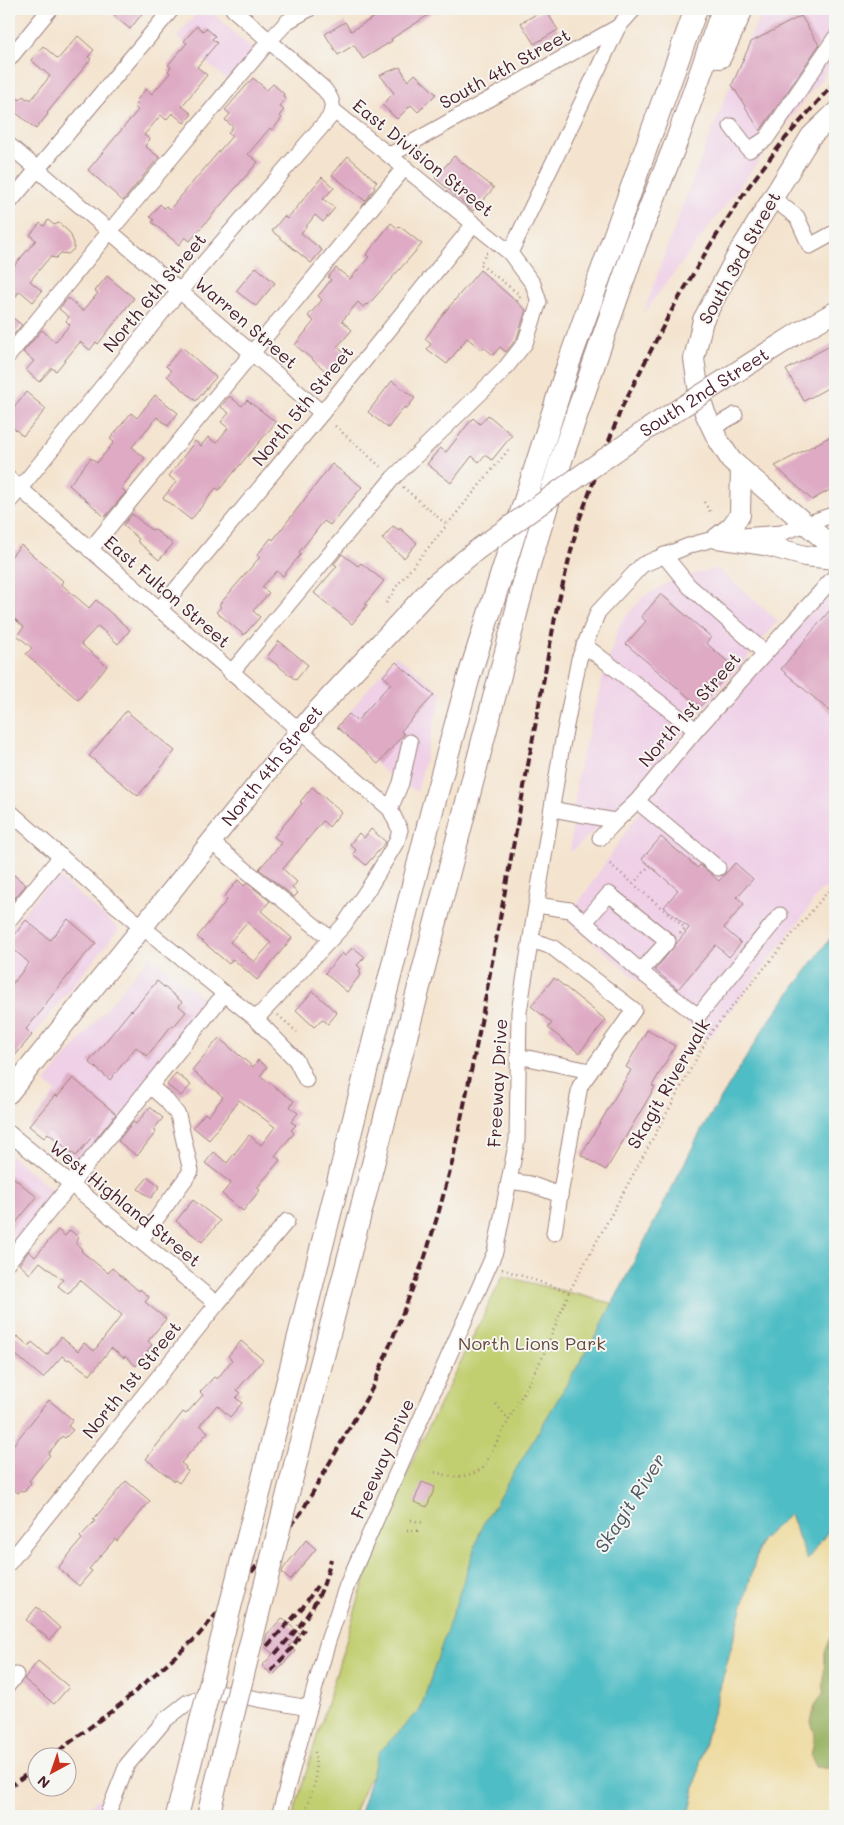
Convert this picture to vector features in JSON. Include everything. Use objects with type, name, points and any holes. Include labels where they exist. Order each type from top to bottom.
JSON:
[{"type":"highway","points":[[569,362],[606,218],[681,9]]},
{"type":"highway","points":[[177,1816],[426,834],[468,680],[569,362],[696,9]]},
{"type":"highway","points":[[208,1816],[299,1449],[527,571],[562,457],[636,243],[677,140],[723,9]]},
{"type":"highway","points":[[677,140],[708,86],[742,9]]},
{"type":"main road","name":"South 3rd Street","points":[[835,113],[811,136],[738,254],[703,320],[694,359],[699,393],[712,428],[732,460],[740,469],[835,549]]},
{"type":"main road","name":"South 2nd Street","points":[[576,478],[652,426],[798,333],[835,312]]},
{"type":"main road","points":[[717,538],[731,527],[740,514],[740,469]]},
{"type":"main road","name":"North 4th Street","points":[[9,1093],[313,715],[435,584],[478,549],[576,478]]},
{"type":"main road","points":[[717,538],[765,545],[805,556],[835,559]]},
{"type":"street","points":[[9,59],[50,9]]},
{"type":"street","points":[[9,203],[36,168],[172,9]]},
{"type":"street","name":"East Division Street","points":[[231,673],[393,478],[503,371],[525,343],[538,302],[533,284],[510,253],[390,154],[333,110],[331,98],[324,89],[233,9]]},
{"type":"street","points":[[9,355],[269,41],[288,21],[308,9]]},
{"type":"street","name":"South 4th Street","points":[[390,154],[618,28],[634,9]]},
{"type":"street","points":[[510,253],[618,28]]},
{"type":"street","points":[[731,126],[749,150],[766,139],[835,38]]},
{"type":"street","name":"North 6th Street","points":[[9,502],[14,484],[329,118],[333,110]]},
{"type":"street","name":"Warren Street","points":[[9,145],[322,413]]},
{"type":"street","points":[[90,550],[405,167]]},
{"type":"street","points":[[772,198],[797,217],[810,246],[832,234]]},
{"type":"street","name":"North 5th Street","points":[[159,610],[322,413],[474,224]]},
{"type":"street","points":[[712,428],[735,415]]},
{"type":"street","name":"East Fulton Street","points":[[14,484],[390,809]]},
{"type":"street","name":"Freeway Drive","points":[[279,1816],[328,1641],[347,1584],[494,1252],[517,1140],[520,1012],[560,751],[579,659],[598,612],[642,565],[691,545],[717,538],[781,534],[835,514]]},
{"type":"street","points":[[664,556],[689,586],[765,653]]},
{"type":"street","name":"North 1st Street","points":[[600,838],[637,801],[696,730],[835,576]]},
{"type":"street","points":[[584,645],[696,730]]},
{"type":"street","points":[[256,1019],[344,925],[397,842],[400,830],[390,809],[401,783],[410,742]]},
{"type":"street","points":[[637,801],[718,868]]},
{"type":"street","points":[[552,809],[616,820]]},
{"type":"street","points":[[9,811],[142,926],[256,1019],[296,1060],[306,1080]]},
{"type":"street","points":[[211,842],[331,939]]},
{"type":"street","points":[[9,920],[61,856]]},
{"type":"street","points":[[585,922],[609,894],[668,941],[641,971]]},
{"type":"street","points":[[537,905],[570,910],[641,971],[698,1016],[780,915]]},
{"type":"street","points":[[531,940],[552,947],[634,1010],[580,1086],[554,1233]]},
{"type":"street","points":[[9,1262],[224,993]]},
{"type":"street","points":[[518,1058],[528,1058],[590,1071]]},
{"type":"street","points":[[140,1241],[191,1172],[178,1115],[166,1100],[150,1086]]},
{"type":"street","name":"West Highland Street","points":[[9,1132],[217,1304]]},
{"type":"street","points":[[508,1181],[530,1184],[560,1195]]},
{"type":"street","name":"North 1st Street","points":[[9,1564],[217,1304],[287,1220]]},
{"type":"street","points":[[107,1816],[127,1765],[165,1720],[188,1702],[218,1692],[309,1708]]},
{"type":"path","points":[[487,254],[480,264],[521,295],[517,301]]},
{"type":"path","points":[[334,426],[381,468]]},
{"type":"path","points":[[386,603],[396,587],[510,448]]},
{"type":"path","points":[[402,487],[447,525]]},
{"type":"path","points":[[704,502],[711,513]]},
{"type":"path","points":[[633,884],[650,866]]},
{"type":"path","name":"Skagit Riverwalk","points":[[430,1470],[460,1477],[469,1476],[483,1468],[542,1358],[569,1292],[711,1032],[835,883]]},
{"type":"path","points":[[274,1013],[297,1032]]},
{"type":"path","points":[[502,1269],[569,1292]]},
{"type":"path","points":[[496,1404],[509,1420]]},
{"type":"path","points":[[411,1520],[424,1523]]},
{"type":"path","points":[[407,1530],[420,1531]]},
{"type":"path","points":[[304,1816],[316,1779],[315,1751]]},
{"type":"shaded area","points":[[200,9],[207,9],[254,50],[228,81],[177,37]]},
{"type":"shaded area","points":[[765,9],[835,9],[835,60],[643,314],[680,212],[748,40]]},
{"type":"shaded area","points":[[717,568],[778,621],[623,804],[570,853],[577,776],[604,673],[620,623],[643,597],[673,580]]},
{"type":"shaded area","points":[[835,575],[835,883],[820,891],[804,915],[708,1040],[567,920],[661,779]]},
{"type":"shaded area","points":[[396,655],[442,692],[417,792],[385,772],[336,728]]},
{"type":"shaded area","points":[[55,874],[119,929],[9,1065],[9,931]]},
{"type":"shaded area","points":[[150,956],[213,1006],[81,1171],[29,1126],[56,1092],[45,1082]]},
{"type":"shaded area","points":[[9,1154],[58,1195],[9,1258]]},
{"type":"shaded area","points":[[104,1796],[99,1816],[72,1816],[76,1814]]},
{"type":"green space","name":"North Lions Park","points":[[503,1276],[619,1305],[442,1692],[367,1782],[353,1816],[293,1816],[361,1591],[418,1448]]},
{"type":"green space","points":[[835,1631],[835,1765],[832,1769],[816,1767],[811,1756],[815,1734],[811,1722],[815,1705],[823,1694],[825,1652]]},
{"type":"sand","points":[[790,1513],[807,1559],[835,1522],[835,1631],[825,1652],[823,1694],[815,1705],[811,1722],[815,1734],[811,1756],[816,1767],[832,1769],[835,1765],[835,1816],[689,1816],[702,1753],[761,1539]]},
{"type":"water","name":"Skagit River","points":[[835,932],[835,1522],[807,1560],[790,1514],[761,1540],[702,1753],[689,1816],[359,1816],[379,1752],[420,1710],[482,1526],[598,1332],[701,1131],[766,1025]]},
{"type":"building","points":[[120,9],[136,9],[142,14],[130,29],[114,16]]},
{"type":"building","points":[[388,9],[438,9],[363,59],[354,45],[338,55],[325,34],[345,22],[351,31]]},
{"type":"building","points":[[545,9],[558,30],[534,44],[521,23]]},
{"type":"building","points":[[801,16],[819,45],[760,131],[732,85],[751,42]]},
{"type":"building","points":[[197,26],[203,31],[206,28],[215,36],[212,39],[217,43],[197,67],[207,75],[182,106],[192,114],[184,123],[172,113],[166,120],[161,115],[144,135],[150,139],[145,146],[159,157],[123,201],[88,170],[138,110],[134,107],[138,103],[136,101],[146,89],[152,94],[170,73],[168,71],[171,67],[168,65],[187,43],[184,41]]},
{"type":"building","points":[[78,36],[94,50],[88,57],[91,59],[36,129],[9,107],[9,91],[20,100],[23,96],[31,100],[50,76],[31,60],[43,46],[58,59]]},
{"type":"building","points":[[400,67],[408,81],[415,74],[436,94],[418,112],[411,105],[397,119],[382,105],[394,93],[380,75]]},
{"type":"building","points":[[253,78],[267,90],[273,84],[284,94],[283,96],[286,98],[279,106],[284,110],[279,116],[282,118],[272,130],[270,128],[248,154],[258,162],[190,241],[185,237],[179,245],[152,222],[154,220],[150,217],[160,204],[164,208],[166,206],[170,209],[232,136],[228,133],[233,127],[225,120],[230,114],[225,110]]},
{"type":"building","points":[[348,156],[377,182],[373,186],[375,188],[365,201],[332,175]]},
{"type":"building","points":[[454,156],[494,188],[473,211],[435,178]]},
{"type":"building","points":[[322,177],[334,188],[323,199],[335,208],[323,222],[315,215],[301,233],[322,250],[311,263],[272,231],[284,216],[287,219]]},
{"type":"building","points":[[48,220],[54,225],[59,223],[70,233],[74,249],[68,254],[61,253],[56,258],[50,257],[30,281],[42,291],[33,302],[20,291],[9,304],[9,272],[36,240],[30,235],[40,223],[44,226]]},
{"type":"building","points":[[391,223],[397,228],[399,226],[422,244],[368,305],[366,304],[363,307],[358,302],[342,321],[352,330],[337,347],[347,355],[331,374],[295,345],[314,321],[308,316],[322,300],[318,296],[331,280],[328,277],[336,268],[350,279],[369,257],[366,255]]},
{"type":"building","points":[[256,267],[275,283],[256,306],[236,291]]},
{"type":"building","points":[[480,270],[526,310],[517,338],[506,352],[500,347],[493,355],[484,347],[482,350],[467,338],[447,364],[427,349],[431,344],[425,339]]},
{"type":"building","points":[[107,276],[134,298],[98,344],[96,342],[90,350],[80,342],[56,371],[52,368],[39,382],[26,370],[34,361],[23,352],[42,330],[55,342],[70,325],[66,321],[69,317],[59,309],[68,298],[83,311],[98,293],[95,291]]},
{"type":"building","points":[[9,315],[22,325],[9,340]]},
{"type":"building","points":[[835,343],[835,384],[804,401],[786,370]]},
{"type":"building","points":[[182,347],[216,377],[196,401],[167,376],[171,371],[166,366]]},
{"type":"building","points":[[392,381],[415,398],[406,409],[404,407],[388,428],[368,412]]},
{"type":"building","points":[[26,392],[46,409],[23,436],[9,424],[9,413]]},
{"type":"building","points":[[155,395],[178,413],[168,426],[157,417],[132,447],[145,458],[121,488],[126,492],[105,517],[69,485],[91,458],[97,463],[114,442],[110,439],[131,413],[137,418]]},
{"type":"building","points":[[229,396],[242,406],[247,400],[276,422],[219,490],[216,488],[191,520],[163,498],[176,482],[169,476],[195,441],[201,446],[208,437],[216,443],[228,428],[221,422],[229,413],[221,407]]},
{"type":"building","points":[[488,415],[512,435],[492,460],[485,455],[479,462],[472,456],[451,483],[427,464],[440,448],[446,452],[473,418],[480,424]]},
{"type":"building","points":[[835,434],[835,487],[812,500],[775,466]]},
{"type":"building","points":[[332,464],[362,487],[330,525],[324,521],[299,552],[301,554],[283,576],[277,571],[262,587],[269,593],[253,611],[260,617],[244,635],[216,612],[221,607],[219,605],[260,557],[257,555],[271,538],[273,540]]},
{"type":"building","points":[[132,514],[173,544],[159,560],[137,541],[139,539],[123,525]]},
{"type":"building","points":[[393,526],[399,530],[400,528],[417,543],[404,558],[382,539]]},
{"type":"building","points":[[21,545],[63,581],[61,584],[89,608],[96,600],[130,630],[118,644],[98,626],[81,644],[107,666],[78,700],[26,654],[32,648],[17,635],[24,627],[9,614],[9,559]]},
{"type":"building","points":[[342,554],[358,566],[361,563],[384,581],[365,604],[367,605],[352,624],[314,593],[337,566],[334,564]]},
{"type":"building","points":[[661,594],[711,637],[706,643],[734,667],[700,707],[626,644],[646,621],[641,617]]},
{"type":"building","points":[[835,604],[835,716],[781,669]]},
{"type":"building","points":[[279,641],[308,665],[296,680],[267,657]]},
{"type":"building","points":[[396,662],[434,695],[401,731],[404,734],[378,764],[337,727],[349,714],[357,721],[391,683],[383,676]]},
{"type":"building","points":[[126,711],[175,751],[138,796],[89,756]]},
{"type":"building","points":[[312,787],[341,812],[329,827],[323,821],[283,869],[297,882],[292,888],[298,893],[294,897],[259,869],[282,843],[274,837],[302,803],[300,802]]},
{"type":"building","points":[[371,829],[386,842],[366,865],[353,854],[356,850],[350,844],[359,833],[364,838]]},
{"type":"building","points":[[661,837],[698,868],[700,865],[719,881],[735,863],[753,879],[737,897],[744,904],[724,928],[741,943],[729,957],[716,945],[678,989],[655,970],[689,928],[664,907],[678,890],[642,859]]},
{"type":"building","points":[[9,871],[26,885],[9,905]]},
{"type":"building","points":[[238,880],[244,886],[247,883],[270,901],[261,911],[292,938],[257,980],[233,959],[229,964],[197,937],[227,900],[224,897]],"holes":[[[247,922],[271,943],[254,962],[230,942]]]},
{"type":"building","points":[[68,919],[96,943],[26,1029],[32,1035],[9,1063],[9,988],[29,963],[9,945],[9,942],[26,920],[50,940]]},
{"type":"building","points":[[353,947],[365,957],[357,965],[361,969],[359,972],[361,974],[347,992],[325,973],[342,953],[345,956]]},
{"type":"building","points":[[554,978],[606,1020],[579,1053],[548,1028],[552,1023],[531,1006]]},
{"type":"building","points":[[157,981],[182,1002],[179,1006],[186,1012],[174,1026],[172,1025],[147,1056],[136,1047],[110,1080],[89,1062]]},
{"type":"building","points":[[313,991],[337,1013],[328,1024],[322,1019],[314,1027],[296,1010]]},
{"type":"building","points":[[647,1030],[675,1046],[652,1086],[655,1087],[606,1170],[581,1155],[631,1070],[626,1067]]},
{"type":"building","points":[[219,1038],[253,1067],[258,1060],[267,1067],[260,1076],[294,1101],[290,1107],[298,1113],[291,1122],[296,1125],[291,1130],[294,1133],[275,1156],[280,1160],[257,1188],[260,1190],[243,1211],[222,1194],[231,1183],[205,1163],[214,1152],[227,1163],[249,1135],[261,1145],[275,1127],[239,1100],[209,1140],[193,1127],[205,1113],[208,1116],[223,1097],[192,1070]]},
{"type":"building","points":[[176,1073],[191,1085],[181,1096],[167,1085]]},
{"type":"building","points":[[73,1078],[116,1114],[94,1141],[91,1138],[76,1156],[48,1133],[44,1138],[29,1126],[55,1095],[57,1097]]},
{"type":"building","points":[[150,1107],[163,1118],[153,1130],[156,1132],[137,1156],[118,1141],[133,1122],[136,1124]]},
{"type":"building","points":[[9,1174],[37,1197],[9,1231]]},
{"type":"building","points":[[148,1177],[160,1186],[151,1198],[138,1189]]},
{"type":"building","points":[[193,1200],[220,1221],[202,1242],[176,1221]]},
{"type":"building","points":[[58,1230],[65,1236],[70,1230],[79,1238],[75,1243],[82,1249],[81,1251],[108,1273],[112,1268],[139,1291],[140,1289],[149,1297],[145,1302],[166,1319],[148,1341],[152,1345],[136,1366],[125,1356],[124,1358],[111,1348],[90,1375],[62,1356],[43,1378],[9,1349],[9,1345],[17,1336],[29,1346],[32,1342],[47,1355],[61,1337],[78,1351],[84,1343],[94,1351],[122,1315],[80,1280],[68,1294],[58,1286],[63,1280],[40,1262],[30,1274],[19,1264],[29,1251],[35,1257]]},
{"type":"building","points":[[241,1341],[263,1360],[237,1390],[241,1393],[236,1398],[242,1403],[230,1417],[217,1405],[200,1425],[208,1432],[181,1463],[188,1471],[179,1483],[174,1481],[146,1459],[183,1412],[186,1414],[203,1395],[200,1392],[214,1377],[217,1379],[232,1360],[228,1356]]},
{"type":"building","points":[[49,1400],[73,1420],[68,1426],[73,1430],[65,1438],[62,1436],[48,1454],[50,1455],[29,1481],[31,1483],[24,1492],[21,1490],[18,1493],[9,1486],[9,1450]]},
{"type":"building","points":[[126,1481],[150,1501],[117,1541],[115,1539],[89,1569],[92,1571],[79,1586],[58,1568],[82,1539],[80,1537],[95,1521],[93,1520]]},
{"type":"building","points":[[422,1482],[435,1487],[427,1507],[414,1502]]},
{"type":"building","points":[[306,1540],[316,1549],[290,1580],[282,1573],[283,1569]]},
{"type":"building","points":[[37,1607],[60,1628],[50,1640],[26,1620]]},
{"type":"building","points":[[282,1618],[300,1634],[289,1646],[295,1651],[273,1675],[262,1666],[273,1654],[264,1646],[267,1634]]},
{"type":"building","points":[[38,1661],[69,1687],[54,1704],[24,1679]]},
{"type":"railway","points":[[62,1748],[121,1704],[197,1637],[301,1513],[374,1385],[425,1257],[452,1163],[479,1033],[556,612],[578,523],[621,409],[669,315],[709,247],[749,186],[784,140],[835,82]]},
{"type":"railway","points":[[275,1654],[300,1625],[316,1602],[331,1559]]},
{"type":"railway","points":[[267,1646],[303,1607],[317,1586]]},
{"type":"railway","points":[[271,1671],[292,1648],[304,1629]]},
{"type":"railway","points":[[9,1787],[28,1773]]}]
